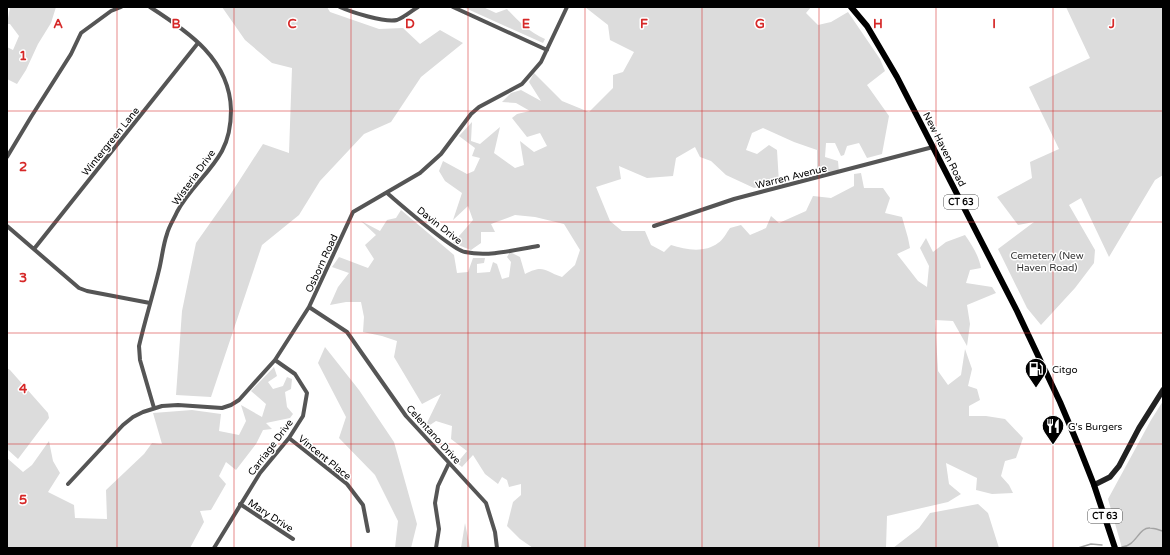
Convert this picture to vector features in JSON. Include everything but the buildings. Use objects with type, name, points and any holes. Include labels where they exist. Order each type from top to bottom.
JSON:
[{"type":"main road","name":"New Haven Road","points":[[852,7],[883,51],[1018,311],[1060,402],[1094,485],[1115,548]]},
{"type":"street","points":[[7,157],[31,116],[71,54],[81,34],[109,9],[121,7]]},
{"type":"street","name":"Wisteria Drive","points":[[150,7],[198,43],[215,60],[226,80],[230,97],[231,124],[223,149],[214,164],[187,196],[178,210],[167,233],[139,346],[140,360],[154,408]]},
{"type":"street","points":[[340,7],[381,20],[390,20],[398,19],[418,7]]},
{"type":"street","points":[[453,7],[547,50]]},
{"type":"street","name":"Osborn Road","points":[[68,484],[123,425],[133,417],[154,408],[169,405],[222,408],[240,400],[275,360],[309,307],[353,212],[420,173],[440,154],[471,114],[479,107],[522,84],[541,62],[567,7]]},
{"type":"street","name":"Wintergreen Lane","points":[[34,249],[198,43]]},
{"type":"street","name":"Warren Avenue","points":[[654,226],[734,199],[934,147]]},
{"type":"street","name":"Davin Drive","points":[[387,193],[448,242],[463,252],[490,254],[538,246]]},
{"type":"street","points":[[7,226],[79,288],[87,291],[150,303]]},
{"type":"street","name":"Celentano Drive","points":[[309,307],[348,332],[406,416],[486,503],[495,532],[497,548]]},
{"type":"street","name":"Carriage Drive","points":[[214,548],[260,473],[289,438],[303,416],[307,393],[295,374],[275,360]]},
{"type":"street","points":[[1094,485],[1110,477],[1119,466],[1139,428],[1163,390]]},
{"type":"street","name":"Vincent Place","points":[[289,438],[347,484],[363,505],[368,531]]},
{"type":"street","points":[[436,548],[439,529],[436,503],[438,486],[449,463]]},
{"type":"street","name":"Mary Drive","points":[[240,504],[293,539]]},
{"type":"green space","points":[[10,7],[56,7],[51,23],[17,84],[7,79],[7,47],[13,50],[19,36],[10,24],[7,24]]},
{"type":"green space","points":[[222,7],[327,7],[330,12],[379,29],[403,28],[420,44],[440,30],[463,43],[421,77],[391,122],[364,134],[320,181],[299,215],[262,245],[211,397],[176,395],[182,311],[196,243],[230,195],[263,144],[289,153],[292,68],[272,63],[245,40]]},
{"type":"green space","points":[[463,7],[483,7],[496,13],[507,9],[524,26],[545,39],[543,43]]},
{"type":"green space","points":[[585,7],[811,7],[806,13],[818,25],[831,22],[848,12],[880,59],[885,71],[867,85],[889,116],[882,154],[867,158],[859,143],[847,146],[844,155],[841,156],[835,143],[826,143],[825,157],[838,161],[839,172],[817,171],[817,150],[794,142],[763,128],[752,133],[746,150],[757,154],[769,145],[777,150],[779,183],[754,188],[726,175],[711,161],[700,157],[695,147],[676,158],[673,176],[647,178],[619,166],[621,179],[596,187],[610,221],[622,231],[645,231],[651,245],[664,252],[671,245],[695,250],[713,246],[720,242],[730,228],[741,225],[750,235],[766,228],[771,216],[779,223],[806,211],[813,196],[831,198],[854,186],[854,174],[861,173],[864,188],[883,188],[890,198],[885,213],[902,217],[910,248],[897,254],[918,281],[927,287],[929,266],[920,248],[926,238],[933,252],[946,242],[965,235],[977,255],[981,268],[970,270],[966,283],[992,287],[996,293],[967,305],[970,324],[967,346],[953,321],[935,320],[938,371],[948,385],[961,375],[965,349],[972,369],[968,386],[977,389],[980,400],[969,406],[969,416],[986,416],[1005,419],[1023,438],[1016,458],[1005,461],[1001,476],[1009,485],[1013,493],[992,494],[976,490],[977,478],[946,463],[949,484],[961,494],[948,502],[887,516],[886,548],[533,548],[520,539],[507,526],[513,502],[521,495],[521,484],[509,487],[507,480],[502,477],[498,484],[485,474],[473,455],[462,467],[457,463],[467,451],[451,439],[452,426],[436,421],[424,429],[441,394],[422,404],[394,357],[397,341],[363,332],[364,317],[361,302],[346,302],[330,305],[338,287],[349,273],[332,267],[339,257],[368,268],[374,259],[365,245],[376,235],[361,221],[380,231],[387,220],[396,218],[401,210],[454,255],[457,273],[468,272],[473,258],[485,258],[484,263],[477,264],[477,273],[490,272],[493,262],[497,264],[502,279],[509,277],[511,262],[507,257],[510,252],[520,257],[525,274],[536,269],[540,269],[562,277],[575,265],[580,250],[564,224],[535,217],[515,215],[491,224],[495,232],[481,232],[481,243],[471,250],[453,243],[473,220],[468,206],[453,220],[462,193],[445,181],[439,171],[443,161],[467,174],[474,171],[480,158],[472,156],[475,148],[459,136],[472,122],[471,141],[480,144],[500,127],[494,153],[515,168],[524,165],[520,141],[534,152],[547,146],[540,133],[527,137],[512,118],[517,114],[530,111],[516,103],[502,102],[511,93],[521,90],[541,101],[529,82],[534,73],[562,101],[589,112],[613,88],[613,75],[623,72],[634,52],[610,40],[608,25]]},
{"type":"green space","name":"Cemetery (New Haven Road)","points":[[1066,7],[1163,7],[1163,175],[1155,180],[1109,257],[1081,198],[1069,205],[1095,250],[1094,263],[1075,288],[1041,325],[1027,308],[998,249],[1034,222],[1018,225],[997,197],[1032,178],[1030,162],[1059,149],[1029,87],[1090,58]]},
{"type":"green space","points":[[325,347],[359,390],[394,442],[417,524],[411,548],[395,548],[398,521],[375,475],[339,438],[346,417],[318,363]]},
{"type":"green space","points":[[274,367],[277,376],[268,382],[273,389],[283,386],[287,377],[292,379],[291,389],[285,392],[287,407],[293,414],[290,418],[266,423],[272,429],[263,430],[256,444],[236,470],[226,462],[219,476],[226,484],[211,510],[200,511],[204,522],[190,548],[7,548],[7,458],[23,472],[32,465],[49,441],[53,461],[60,473],[48,492],[74,505],[75,518],[107,519],[106,490],[144,454],[152,443],[162,444],[153,413],[192,410],[221,414],[219,431],[239,435],[246,421],[241,405],[262,417],[266,404],[251,391]]},
{"type":"green space","points":[[7,368],[48,413],[49,418],[18,459],[7,449]]},
{"type":"green space","points":[[1163,401],[1163,548],[1122,548],[1108,499]]},
{"type":"green space","points":[[978,504],[988,513],[999,548],[893,548],[919,528],[930,513]]},
{"type":"green space","points":[[465,523],[470,548],[461,548]]},
{"type":"waterway","points":[[1122,547],[1131,543],[1146,528],[1153,528],[1163,531]]},
{"type":"waterway","points":[[1078,548],[1091,544],[1102,545]]},
{"type":"place","name":"Citgo","points":[[1036,388]]},
{"type":"place","name":"G's Burgers","points":[[1053,446]]}]
